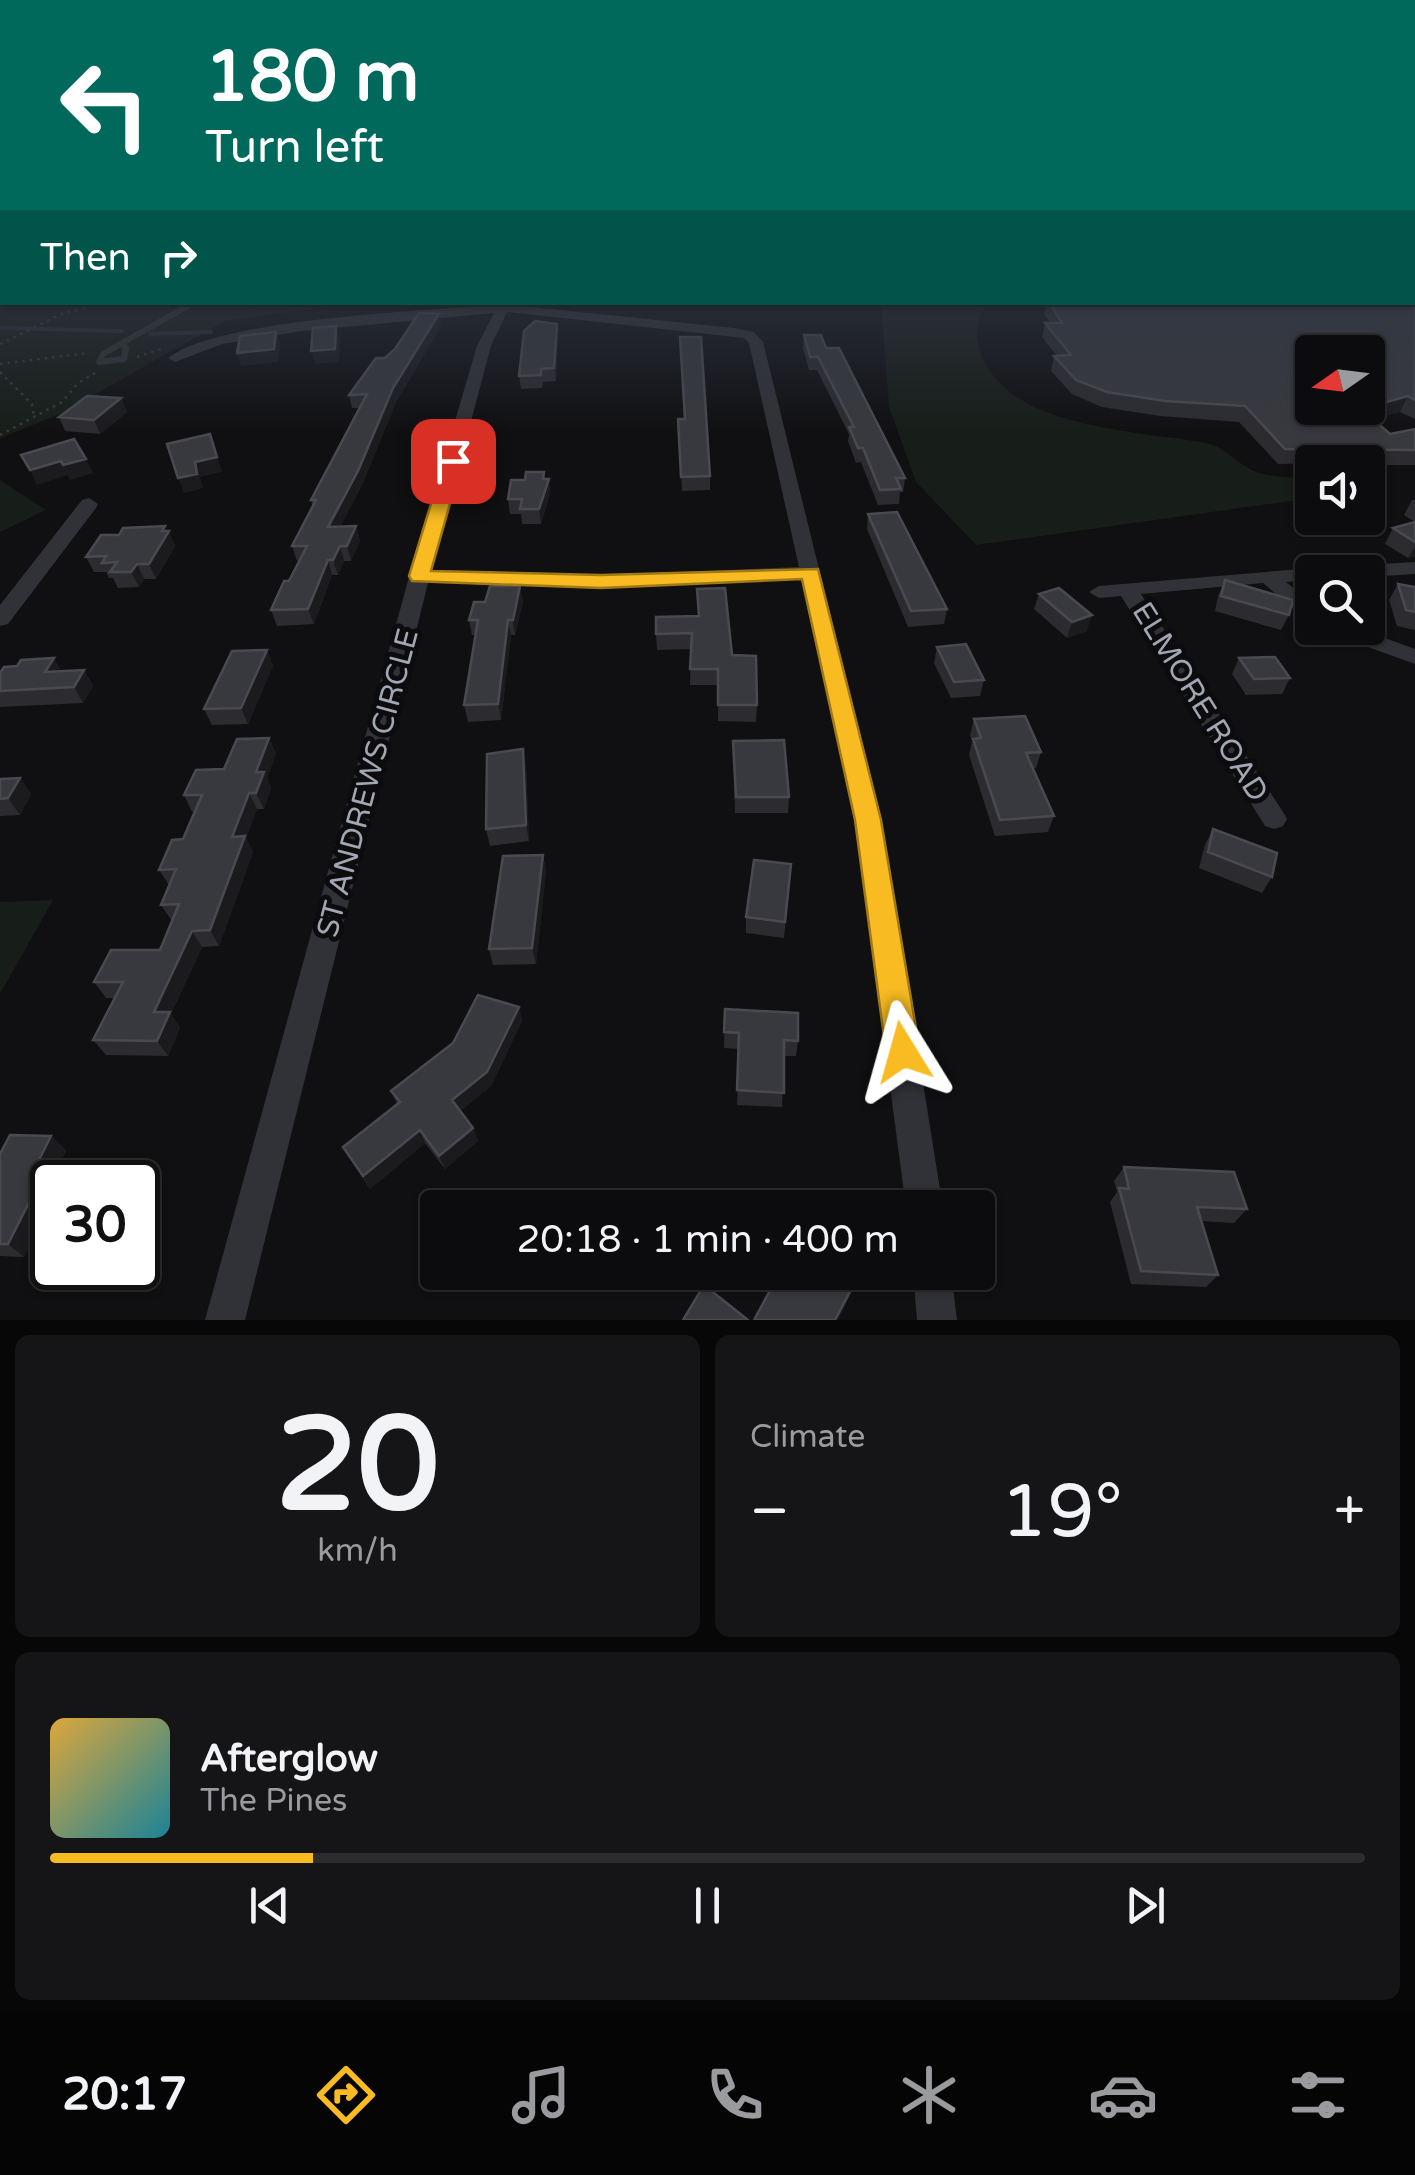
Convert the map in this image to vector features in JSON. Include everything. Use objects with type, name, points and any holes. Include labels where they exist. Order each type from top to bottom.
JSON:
[{"type":"street","points":[[174,358],[219,340],[318,324],[473,311]]},
{"type":"street","name":"ST ANDREWS CIRCLE","points":[[225,1320],[419,576],[484,346],[502,311]]},
{"type":"street","points":[[627,311],[749,335],[756,342],[868,820],[922,1190]]},
{"type":"street","points":[[0,619],[89,504]]},
{"type":"street","points":[[1385,570],[1415,568]]},
{"type":"street","points":[[419,576],[601,582],[810,573]]},
{"type":"street","name":"ELMORE ROAD","points":[[1274,819],[1128,590],[1295,575]]},
{"type":"street","points":[[1268,576],[1295,599]]},
{"type":"street","points":[[1100,592],[1128,590]]},
{"type":"street","points":[[1375,645],[1415,657]]},
{"type":"street","points":[[934,1290],[937,1320]]},
{"type":"lane","points":[[122,343],[126,348],[124,359],[99,362],[103,354],[122,343],[180,311]]},
{"type":"path","points":[[0,344],[47,320],[80,311]]},
{"type":"path","points":[[0,364],[58,354],[103,354]]},
{"type":"path","points":[[0,435],[62,402],[88,376],[105,369]]},
{"type":"path","points":[[0,372],[32,404],[34,417]]},
{"type":"shaded area","points":[[0,311],[302,311],[225,321],[60,414],[0,438]]},
{"type":"shaded area","points":[[882,311],[983,311],[977,331],[980,352],[1000,383],[1023,401],[1083,423],[1213,445],[1259,473],[1295,478],[1295,500],[976,545],[916,482],[889,407]]},
{"type":"shaded area","points":[[0,480],[46,510],[0,532]]},
{"type":"shaded area","points":[[53,900],[0,994],[0,902]]},
{"type":"building","points":[[1054,311],[1415,311],[1415,400],[1408,396],[1385,402],[1385,335],[1295,335],[1295,425],[1380,425],[1390,434],[1415,429],[1415,450],[1385,450],[1385,445],[1295,445],[1295,449],[1285,449],[1245,406],[1165,401],[1107,392],[1076,380],[1054,356],[1071,355],[1045,323],[1062,323]]},
{"type":"building","points":[[419,313],[439,314],[393,388],[358,471],[328,527],[356,526],[347,546],[340,546],[333,560],[328,560],[308,609],[271,610],[307,546],[292,546],[316,500],[311,500],[367,394],[349,395],[376,358],[385,358],[395,349]]},
{"type":"building","points":[[535,321],[557,324],[554,368],[541,369],[541,375],[519,376],[524,331]]},
{"type":"building","points":[[336,326],[335,349],[311,351],[313,328]]},
{"type":"building","points":[[276,332],[274,349],[237,353],[240,336]]},
{"type":"building","points":[[804,335],[821,335],[826,348],[839,348],[905,478],[896,478],[901,489],[880,490],[863,448],[858,448],[849,427],[854,427],[818,357],[810,357]]},
{"type":"building","points":[[680,337],[701,337],[710,476],[681,477],[678,419],[685,419]]},
{"type":"building","points":[[87,396],[121,398],[94,420],[59,417]]},
{"type":"building","points":[[210,434],[217,457],[195,462],[197,474],[178,478],[167,444]]},
{"type":"building","points":[[74,439],[86,459],[30,470],[21,455]]},
{"type":"building","points":[[526,472],[544,472],[543,479],[549,479],[539,509],[520,509],[522,499],[508,499],[511,480],[525,480]]},
{"type":"building","points":[[897,512],[947,609],[911,611],[868,514]]},
{"type":"building","points":[[1415,522],[1415,542],[1393,528]]},
{"type":"building","points":[[165,526],[162,531],[169,531],[149,564],[137,564],[131,572],[110,572],[117,562],[102,563],[106,556],[86,557],[101,535],[119,535],[123,528]]},
{"type":"building","points":[[1225,580],[1293,600],[1289,615],[1221,596]]},
{"type":"building","points":[[1398,584],[1415,587],[1415,612],[1406,610]]},
{"type":"building","points":[[490,586],[520,586],[513,620],[508,620],[498,704],[464,705],[478,620],[469,620],[474,602],[485,602]]},
{"type":"building","points":[[725,588],[732,655],[756,656],[757,705],[718,705],[718,669],[690,669],[692,633],[656,634],[656,617],[699,616],[697,589]]},
{"type":"building","points":[[1059,588],[1092,615],[1072,622],[1039,594]]},
{"type":"building","points":[[966,644],[984,680],[954,682],[937,647]]},
{"type":"building","points":[[267,650],[241,708],[204,709],[232,651]]},
{"type":"building","points":[[1275,657],[1290,678],[1254,679],[1239,658]]},
{"type":"building","points":[[54,658],[45,672],[84,670],[74,687],[0,691],[4,667],[17,666],[21,660]]},
{"type":"building","points":[[1025,716],[1041,752],[1026,753],[1054,816],[1000,820],[973,739],[981,738],[974,719]]},
{"type":"building","points":[[269,738],[256,772],[264,772],[256,793],[249,793],[232,837],[245,836],[210,930],[192,931],[154,1012],[170,1012],[157,1041],[93,1040],[123,982],[94,982],[111,950],[160,950],[179,904],[161,905],[176,869],[159,870],[172,840],[183,839],[202,795],[184,795],[196,770],[224,769],[237,739]]},
{"type":"building","points":[[784,740],[789,797],[736,797],[733,741]]},
{"type":"building","points":[[523,749],[526,825],[486,829],[487,754]]},
{"type":"building","points":[[20,778],[8,798],[0,799],[0,779]]},
{"type":"building","points":[[1213,829],[1277,853],[1272,877],[1208,852]]},
{"type":"building","points":[[543,855],[532,948],[489,949],[503,856]]},
{"type":"building","points":[[754,860],[791,864],[785,922],[746,917]]},
{"type":"building","points":[[478,995],[519,1007],[487,1072],[452,1100],[473,1128],[439,1156],[420,1130],[363,1176],[343,1147],[400,1102],[391,1091],[453,1043]]},
{"type":"building","points":[[725,1009],[798,1013],[798,1041],[784,1040],[784,1093],[737,1090],[739,1033],[724,1032]]},
{"type":"building","points":[[10,1135],[51,1136],[39,1160],[30,1160],[30,1201],[8,1244],[0,1244],[0,1154]]},
{"type":"building","points":[[1124,1167],[1234,1172],[1247,1209],[1197,1207],[1218,1275],[1141,1271],[1119,1188],[1129,1189]]},
{"type":"building","points":[[701,1290],[710,1290],[748,1320],[683,1320]]},
{"type":"building","points":[[770,1290],[851,1290],[835,1320],[754,1320]]},
{"type":"waterway","points":[[0,328],[122,331]]},
{"type":"waterway","points":[[150,334],[211,332]]},
{"type":"route","points":[[453,461],[419,576],[601,582],[810,573],[868,820],[903,1052]]}]
